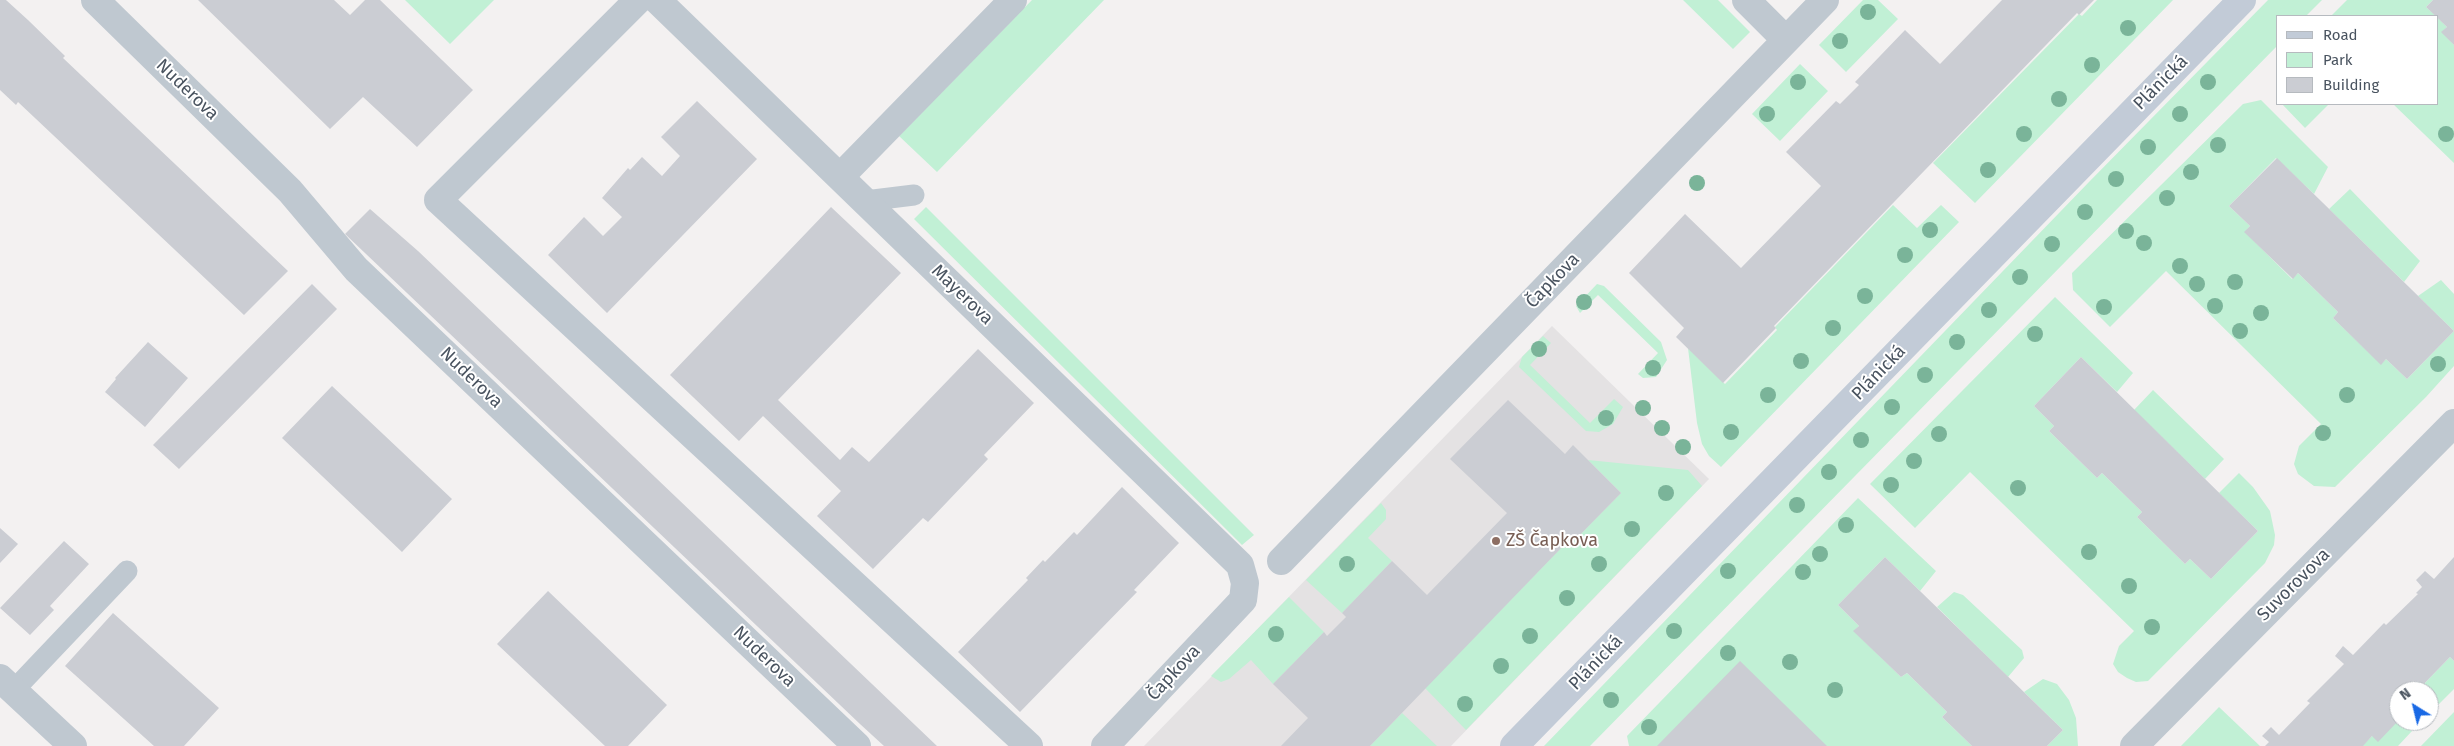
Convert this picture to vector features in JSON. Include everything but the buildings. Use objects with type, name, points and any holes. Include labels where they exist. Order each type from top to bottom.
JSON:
[{"type":"main road","name":"Plánická","points":[[1514,746],[2242,0]]},
{"type":"street","name":"Nuderova","points":[[95,0],[290,191],[356,269],[857,746]]},
{"type":"street","points":[[638,0],[438,200],[1029,746]]},
{"type":"street","name":"Mayerova","points":[[657,0],[1240,565],[1245,583],[1243,600]]},
{"type":"street","points":[[840,177],[1012,0]]},
{"type":"street","points":[[1746,0],[1786,40]]},
{"type":"street","name":"Čapkova","points":[[1281,561],[1825,0]]},
{"type":"street","name":"Suvorovova","points":[[2134,746],[2454,423]]},
{"type":"street","name":"Čapkova","points":[[1105,746],[1243,600]]},
{"type":"street","points":[[7,684],[73,746]]},
{"type":"lane","points":[[865,201],[914,195]]},
{"type":"lane","points":[[7,684],[127,571]]},
{"type":"shaded area","name":"ZŠ Čapkova","points":[[1552,326],[1709,479],[1451,746],[1144,746]]},
{"type":"green space","points":[[405,0],[494,0],[450,44]]},
{"type":"green space","points":[[1032,0],[1104,0],[937,172],[899,136]]},
{"type":"green space","points":[[1683,0],[1718,0],[1750,32],[1733,49]]},
{"type":"green space","points":[[1863,0],[1878,0],[1898,19],[1846,72],[1819,45]]},
{"type":"green space","points":[[2097,0],[2173,0],[1975,203],[1933,163],[2079,14],[2082,16]]},
{"type":"green space","points":[[2268,0],[2322,0],[2307,15],[2276,15],[2276,47],[1590,746],[1544,746],[2088,183]]},
{"type":"green space","points":[[2347,0],[2433,0],[2426,7],[2435,15],[2332,15]]},
{"type":"green space","points":[[2439,19],[2447,27],[2442,32],[2454,45],[2454,163],[2394,105],[2439,105]]},
{"type":"green space","points":[[1800,64],[1828,91],[1780,141],[1752,114]]},
{"type":"green space","points":[[2261,100],[2328,167],[2314,194],[2276,158],[2229,206],[2250,226],[2245,232],[2292,279],[2298,273],[2338,312],[2333,318],[2381,364],[2386,359],[2407,379],[2454,331],[2454,366],[2426,397],[2335,487],[2314,486],[2298,474],[2294,464],[2299,446],[2321,424],[2166,271],[2110,327],[2073,290],[2072,273],[2243,104]]},
{"type":"green space","points":[[2283,105],[2328,105],[2305,128]]},
{"type":"green space","points":[[2350,189],[2420,261],[2404,282],[2329,209]]},
{"type":"green space","points":[[1893,205],[1917,228],[1941,205],[1959,222],[1721,467],[1709,456],[1702,444],[1697,423],[1688,348],[1725,384],[1777,330],[1775,327]]},
{"type":"green space","points":[[926,207],[1254,535],[1242,545],[914,219]]},
{"type":"green space","points":[[2441,280],[2454,294],[2454,331],[2418,296]]},
{"type":"green space","points":[[1597,284],[1604,286],[1661,342],[1667,360],[1656,377],[1643,378],[1638,374],[1658,353],[1598,295],[1580,313],[1576,306]]},
{"type":"green space","points":[[2055,297],[2133,373],[2117,392],[2081,357],[2034,406],[2054,426],[2049,431],[2097,478],[2102,473],[2142,512],[2137,517],[2185,564],[2190,559],[2211,579],[2258,531],[2219,493],[2239,473],[2253,487],[2270,511],[2275,535],[2274,545],[2265,563],[2148,681],[2136,682],[2127,678],[2118,672],[2113,664],[2119,646],[2134,631],[1970,472],[1915,528],[1870,484]]},
{"type":"green space","points":[[1543,336],[1551,343],[1530,365],[1590,423],[1614,399],[1623,407],[1613,424],[1599,432],[1586,431],[1519,367],[1522,357]]},
{"type":"green space","points":[[2153,390],[2224,459],[2205,479],[2134,410]]},
{"type":"green space","points":[[1588,460],[1688,470],[1702,486],[1466,730],[1425,688],[1565,544],[1568,547],[1621,493]]},
{"type":"green space","points":[[1858,498],[1936,571],[1920,591],[1885,557],[1838,605],[1859,626],[1854,631],[1901,677],[1907,673],[1947,712],[1942,717],[1972,746],[1629,746],[1627,736]]},
{"type":"green space","points":[[1381,503],[1386,510],[1386,519],[1368,538],[1392,561],[1342,613],[1306,580]]},
{"type":"green space","points":[[1954,592],[1963,595],[2022,650],[2024,658],[2008,677],[1937,607]]},
{"type":"green space","points":[[1289,597],[1324,632],[1273,684],[1251,660],[1229,679],[1221,682],[1211,676]]},
{"type":"green space","points":[[2450,657],[2454,661],[2454,689],[2439,704],[2439,681],[2427,681]]},
{"type":"green space","points":[[2043,679],[2057,684],[2069,700],[2076,718],[2078,746],[2047,746],[2063,730],[2024,692]]},
{"type":"green space","points":[[2219,707],[2260,746],[2181,746]]},
{"type":"green space","points":[[2454,712],[2454,746],[2421,746],[2436,731],[2439,731],[2439,727]]},
{"type":"green space","points":[[1402,713],[1437,746],[1370,746]]},
{"type":"green space","points":[[2389,726],[2389,731],[2412,731],[2398,746],[2362,746],[2372,736]]},
{"type":"place","name":"ZŠ Čapkova","points":[[1496,541]]}]
